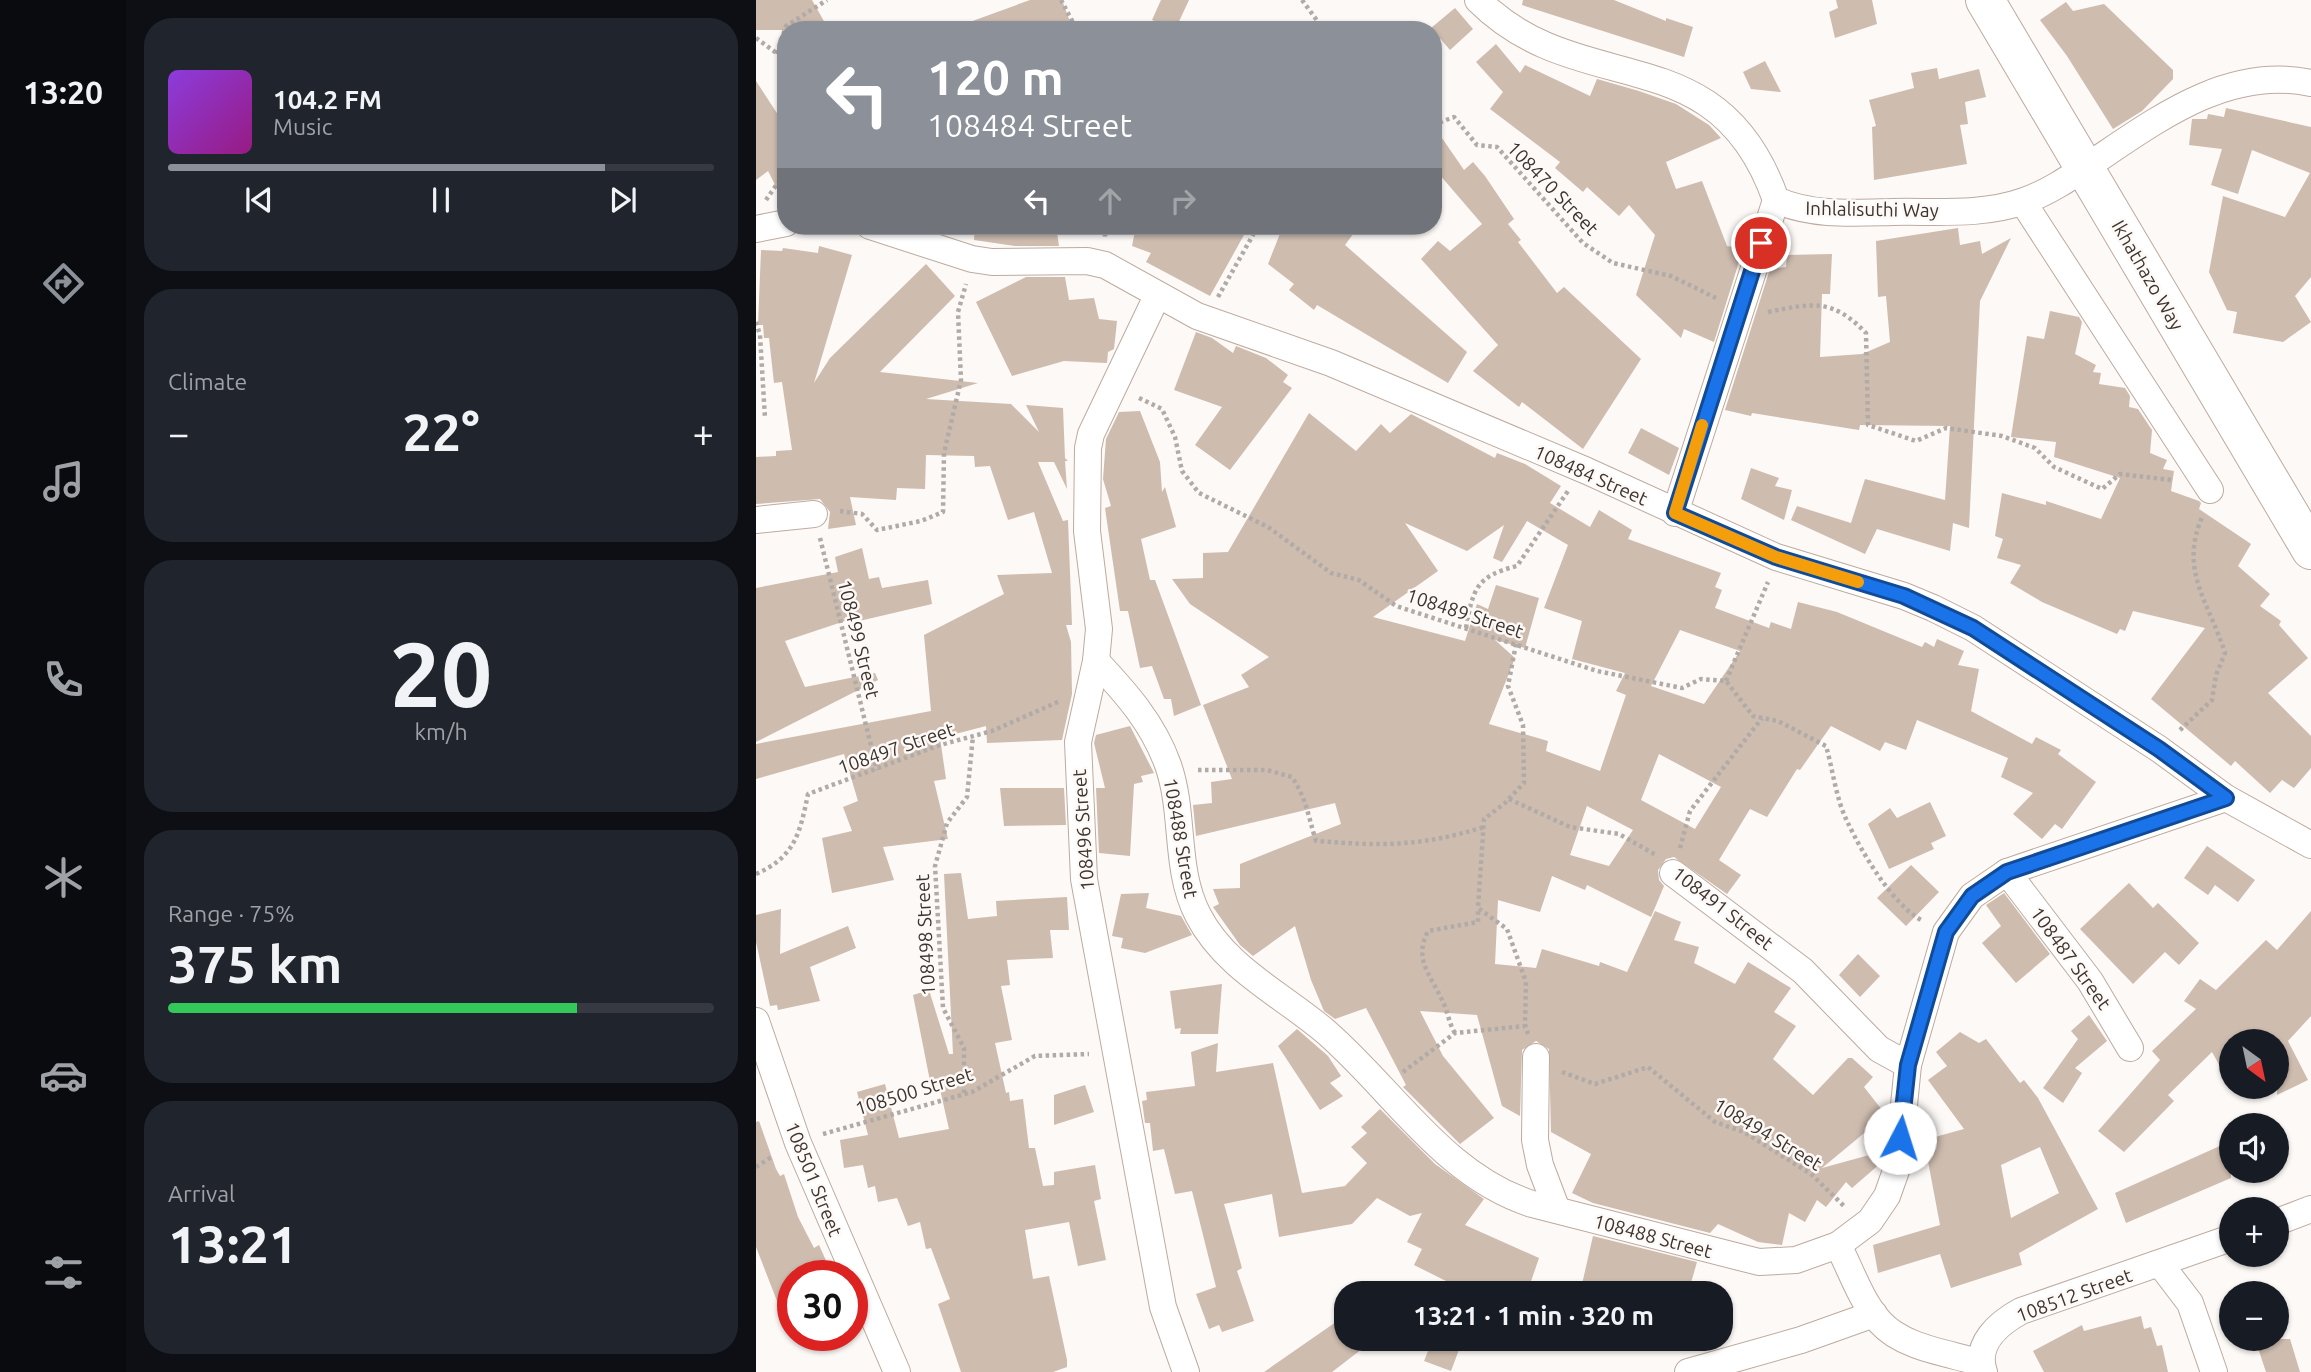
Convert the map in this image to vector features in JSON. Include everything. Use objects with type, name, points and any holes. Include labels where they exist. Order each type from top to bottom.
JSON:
[{"type":"street","points":[[1478,0],[1497,19],[1528,38],[1559,52],[1640,74],[1706,100],[1741,131],[1759,160],[1776,200],[1675,513]]},
{"type":"street","name":"Ikhathazo Way","points":[[1985,0],[2311,550]]},
{"type":"street","name":"Inhlalisuthi Way","points":[[1776,200],[1822,212],[1993,209],[2023,202],[2050,190],[2166,114],[2225,88],[2286,78],[2311,83]]},
{"type":"street","points":[[2023,202],[2208,487]]},
{"type":"street","points":[[759,217],[777,221]]},
{"type":"street","name":"108484 Street","points":[[898,235],[972,259],[992,262],[1087,261],[1105,265],[1157,296],[1205,319],[1331,363],[1587,471],[1776,557],[1904,596],[1973,628],[2159,749],[2226,798],[2311,845]]},
{"type":"street","name":"108496 Street","points":[[1157,296],[1091,434],[1087,464],[1087,531],[1099,629],[1096,661],[1078,742],[1080,836],[1084,879],[1163,1307],[1186,1372]]},
{"type":"street","points":[[756,520],[814,514]]},
{"type":"street","name":"108488 Street","points":[[1096,661],[1142,713],[1168,766],[1186,882],[1199,917],[1243,969],[1328,1034],[1447,1154],[1488,1183],[1519,1199],[1759,1262],[1796,1260],[1838,1245],[1860,1230],[1878,1212],[1894,1182],[1908,1065],[1946,932],[1972,896],[2007,872],[2226,798]]},
{"type":"street","name":"108487 Street","points":[[2007,872],[2090,981],[2130,1048]]},
{"type":"street","name":"108491 Street","points":[[1674,873],[1803,971],[1879,1049],[1908,1065]]},
{"type":"street","name":"108501 Street","points":[[756,1021],[798,1143],[897,1372]]},
{"type":"street","points":[[1536,1057],[1535,1140],[1540,1165],[1557,1210]]},
{"type":"street","points":[[2289,1217],[2311,1209]]},
{"type":"street","name":"108512 Street","points":[[1982,1367],[1984,1347],[1993,1331],[2021,1311],[2161,1265],[2219,1243]]},
{"type":"street","points":[[1838,1245],[1881,1324],[1905,1340],[1982,1367]]},
{"type":"street","points":[[2161,1265],[2190,1303],[2214,1372]]},
{"type":"street","points":[[1688,1372],[1801,1340],[1874,1314]]},
{"type":"path","points":[[794,21],[827,0]]},
{"type":"path","points":[[1061,0],[1072,21]]},
{"type":"path","points":[[1301,0],[1317,21]]},
{"type":"path","points":[[756,38],[777,54]]},
{"type":"path","name":"108470 Street","points":[[1442,122],[1454,117],[1477,145],[1497,147],[1583,243],[1613,263],[1671,276],[1739,308]]},
{"type":"path","points":[[759,217],[777,186]]},
{"type":"path","points":[[1205,319],[1253,235]]},
{"type":"path","points":[[814,514],[846,510],[862,514],[877,530],[920,521],[943,512],[944,453],[961,380],[958,312],[972,259]]},
{"type":"path","points":[[1739,308],[1764,313],[1796,306],[1820,305],[1846,313],[1867,333],[1868,425],[1887,433],[1916,441],[1946,428],[2002,436],[2035,448],[2054,467],[2102,489],[2120,474],[2208,487],[2210,500],[2193,536],[2192,561],[2208,615],[2225,653],[2216,675],[2212,700],[2159,749]]},
{"type":"path","points":[[756,322],[760,334],[765,418]]},
{"type":"path","name":"108489 Street","points":[[1114,386],[1162,409],[1175,437],[1182,471],[1199,493],[1268,527],[1331,573],[1359,580],[1396,606],[1597,671],[1682,688],[1701,679],[1726,681]]},
{"type":"path","points":[[1466,628],[1472,593],[1492,572],[1517,566],[1563,497],[1587,471]]},
{"type":"path","name":"108499 Street","points":[[814,514],[877,770]]},
{"type":"path","points":[[1776,557],[1726,681],[1754,716],[1779,721],[1826,747],[1846,819],[1878,874],[1913,916],[1946,932]]},
{"type":"path","points":[[1455,1033],[1443,1002],[1424,967],[1420,944],[1428,930],[1478,922],[1484,819],[1524,783],[1523,726],[1508,686],[1516,644]]},
{"type":"path","name":"108497 Street","points":[[756,874],[778,865],[800,831],[808,793],[940,745],[973,736],[1088,692]]},
{"type":"path","points":[[1674,873],[1690,811],[1762,718]]},
{"type":"path","name":"108498 Street","points":[[964,1093],[964,1048],[943,1008],[935,866],[947,823],[967,797],[973,736]]},
{"type":"path","points":[[1168,766],[1203,771],[1267,770],[1293,777],[1307,799],[1306,813],[1316,841],[1385,847],[1443,840],[1484,827]]},
{"type":"path","name":"108491 Street","points":[[1509,799],[1570,827],[1619,834],[1665,860],[1674,873]]},
{"type":"path","points":[[1381,1089],[1455,1033],[1525,1026],[1526,982],[1507,929],[1478,908]]},
{"type":"path","name":"108500 Street","points":[[798,1143],[849,1125],[964,1093],[1035,1056],[1118,1053]]},
{"type":"path","name":"108494 Street","points":[[1536,1057],[1558,1071],[1595,1084],[1648,1067],[1715,1122],[1744,1132],[1811,1174],[1841,1201],[1860,1230]]},
{"type":"building","points":[[756,0],[812,0],[824,21],[777,21],[777,30],[756,30]]},
{"type":"building","points":[[1030,0],[1062,0],[1070,21],[972,21]]},
{"type":"building","points":[[1161,0],[1189,0],[1179,21],[1152,20]]},
{"type":"building","points":[[1523,0],[1614,0],[1666,21],[1666,18],[1693,27],[1684,57],[1522,5]]},
{"type":"building","points":[[1836,0],[1872,0],[1877,24],[1835,38],[1829,12],[1838,8]]},
{"type":"building","points":[[2066,2],[2073,11],[2104,4],[2173,70],[2173,79],[2142,111],[2113,129],[2067,56],[2040,20]]},
{"type":"building","points":[[1455,8],[1473,29],[1450,50],[1442,41],[1442,21],[1439,21]]},
{"type":"building","points":[[1496,44],[1520,73],[1525,65],[1590,96],[1597,79],[1639,91],[1676,104],[1709,125],[1721,138],[1666,162],[1676,189],[1702,181],[1727,246],[1743,249],[1714,342],[1684,329],[1681,338],[1636,295],[1655,235],[1629,205],[1619,216],[1587,187],[1583,192],[1555,168],[1560,162],[1490,109],[1503,92],[1476,62]]},
{"type":"building","points":[[1765,61],[1781,92],[1751,89],[1743,72]]},
{"type":"building","points":[[1937,68],[1939,79],[1979,69],[1986,97],[1965,102],[1968,124],[1960,125],[1967,164],[1874,180],[1872,127],[1876,126],[1869,100],[1914,88],[1911,73]]},
{"type":"building","points":[[756,81],[777,113],[777,188],[768,171],[756,180]]},
{"type":"building","points":[[2226,108],[2311,127],[2311,277],[2295,296],[2311,322],[2283,342],[2233,333],[2237,312],[2227,310],[2209,272],[2223,196],[2285,217],[2310,173],[2252,150],[2238,194],[2211,185],[2222,149],[2189,145],[2192,119],[2207,119],[2208,114],[2224,117]]},
{"type":"building","points":[[1442,138],[1464,170],[1473,162],[1485,176],[1514,219],[1508,224],[1521,240],[1518,242],[1557,293],[1564,287],[1641,359],[1583,449],[1522,402],[1519,407],[1473,371],[1498,345],[1421,259],[1438,241],[1450,251],[1482,224],[1442,177]]},
{"type":"building","points":[[1958,228],[1960,245],[1980,241],[1982,254],[2011,238],[1980,301],[1969,528],[1953,523],[1950,551],[1877,529],[1865,554],[1791,520],[1797,506],[1851,523],[1865,479],[1945,500],[1950,426],[1860,425],[1859,430],[1725,410],[1770,269],[1786,267],[1787,255],[1832,254],[1830,294],[1822,294],[1820,357],[1862,354],[1890,342],[1886,296],[1878,297],[1876,241]]},
{"type":"building","points":[[974,235],[1057,235],[1059,246],[1015,246],[974,240]]},
{"type":"building","points":[[1134,235],[1244,235],[1210,296],[1146,262],[1151,253],[1132,246]]},
{"type":"building","points":[[1279,235],[1352,235],[1345,245],[1467,352],[1448,383],[1317,305],[1314,310],[1289,290],[1294,284],[1268,264]]},
{"type":"building","points":[[819,246],[852,255],[814,383],[830,358],[926,264],[955,296],[880,372],[978,383],[926,399],[1011,404],[1039,432],[1026,405],[1063,408],[1065,458],[1068,461],[1065,461],[1067,489],[1054,462],[1038,462],[1063,521],[1068,520],[1072,625],[1066,625],[1071,642],[1072,694],[1062,740],[987,743],[986,726],[940,738],[946,779],[934,781],[948,839],[883,847],[894,880],[832,893],[822,838],[852,831],[843,807],[858,801],[844,754],[756,779],[756,744],[931,711],[924,635],[1004,594],[997,575],[1052,573],[1034,512],[1008,520],[990,466],[975,467],[974,456],[926,455],[925,489],[897,488],[896,500],[850,497],[856,525],[828,529],[830,512],[820,499],[756,504],[756,457],[776,456],[776,451],[792,450],[782,382],[774,383],[769,338],[764,338],[763,325],[758,325],[761,250],[782,251],[783,248],[818,253]]},
{"type":"building","points":[[1026,277],[1065,277],[1069,300],[1094,298],[1099,319],[1117,321],[1114,349],[1108,352],[1107,363],[1064,361],[1012,376],[976,302]]},
{"type":"building","points":[[2050,311],[2079,317],[2082,322],[2075,354],[2096,365],[2093,372],[2101,373],[2099,384],[2125,388],[2130,396],[2129,407],[2138,409],[2152,430],[2150,453],[2167,460],[2163,469],[2174,471],[2171,491],[2199,501],[2199,509],[2251,544],[2238,566],[2270,594],[2260,606],[2281,621],[2279,625],[2308,658],[2268,693],[2311,736],[2311,768],[2294,788],[2282,780],[2270,793],[2235,761],[2231,766],[2151,699],[2205,628],[2133,611],[2125,631],[2120,629],[2117,634],[2042,602],[2010,583],[2021,565],[1997,558],[2003,539],[1995,536],[2002,493],[2046,505],[2046,501],[2101,519],[2120,478],[2054,457],[2056,442],[2011,437],[2027,336],[2044,339]]},
{"type":"building","points":[[1196,332],[1212,338],[1233,353],[1236,346],[1266,358],[1288,375],[1283,382],[1292,388],[1230,470],[1195,445],[1222,407],[1174,390]]},
{"type":"building","points":[[1140,411],[1160,462],[1162,492],[1165,487],[1176,527],[1141,539],[1150,580],[1155,580],[1201,705],[1174,716],[1171,699],[1164,699],[1152,666],[1140,668],[1128,611],[1120,611],[1105,508],[1111,506],[1103,479],[1106,439],[1119,412]]},
{"type":"building","points":[[1309,413],[1356,451],[1381,424],[1390,433],[1411,414],[1495,458],[1497,453],[1525,464],[1561,486],[1550,503],[1590,527],[1599,510],[1632,530],[1628,539],[1721,573],[1715,587],[1722,590],[1715,608],[1769,628],[1771,622],[1791,629],[1798,602],[1837,612],[1922,647],[1925,642],[1934,647],[1937,639],[1964,651],[1958,665],[1979,669],[1971,711],[2032,744],[2036,737],[2061,750],[2058,754],[2096,782],[2062,829],[2055,824],[2042,839],[2013,814],[2033,793],[2001,777],[2008,758],[1917,720],[1906,750],[1885,742],[1880,751],[1831,726],[1800,770],[1797,769],[1767,817],[1750,809],[1719,860],[1741,875],[1727,894],[1674,857],[1666,859],[1658,870],[1659,880],[1664,886],[1651,917],[1587,885],[1585,890],[1552,876],[1540,912],[1498,900],[1495,964],[1536,968],[1542,949],[1599,966],[1600,962],[1627,972],[1655,911],[1681,922],[1674,940],[1699,947],[1694,963],[1735,984],[1748,962],[1791,988],[1774,1012],[1796,1026],[1773,1059],[1813,1095],[1848,1058],[1852,1058],[1873,1077],[1864,1087],[1886,1115],[1822,1168],[1884,1151],[1882,1162],[1852,1188],[1846,1182],[1826,1207],[1817,1200],[1805,1222],[1789,1213],[1782,1245],[1758,1242],[1718,1224],[1710,1233],[1593,1203],[1572,1193],[1591,1154],[1551,1132],[1549,1049],[1536,1041],[1522,1050],[1520,1116],[1502,1106],[1477,1015],[1420,1011],[1443,1056],[1494,1118],[1460,1144],[1403,1087],[1406,1085],[1366,1008],[1335,1019],[1324,1011],[1311,980],[1295,926],[1253,956],[1240,945],[1213,907],[1219,904],[1213,889],[1240,888],[1240,864],[1341,824],[1335,803],[1196,836],[1193,805],[1212,803],[1211,782],[1232,779],[1203,705],[1249,687],[1241,675],[1269,657],[1190,604],[1172,579],[1203,578],[1203,553],[1228,552]],"holes":[[[1527,521],[1568,545],[1544,608],[1582,621],[1572,659],[1625,673],[1616,691],[1626,695],[1600,771],[1546,751],[1548,741],[1489,724],[1515,658],[1495,640],[1525,648],[1539,598],[1496,585],[1488,609],[1477,604],[1465,641],[1373,617],[1438,571],[1405,523],[1467,551],[1504,525],[1493,558],[1502,562]],[[1680,630],[1740,651],[1704,704],[1651,686]],[[1659,754],[1721,787],[1695,829],[1641,800]],[[1587,806],[1633,830],[1609,866],[1570,855]]]},
{"type":"building","points":[[1641,428],[1679,448],[1669,475],[1628,453]]},
{"type":"building","points":[[1751,468],[1779,478],[1775,486],[1792,490],[1784,520],[1741,499]]},
{"type":"building","points":[[862,548],[869,579],[879,577],[882,588],[928,580],[932,604],[855,622],[854,618],[785,641],[805,687],[875,673],[878,680],[756,742],[756,588],[838,572],[835,557]]},
{"type":"building","points":[[1130,726],[1154,773],[1141,776],[1143,782],[1134,784],[1130,856],[1099,853],[1096,788],[1105,788],[1094,743],[1096,735]]},
{"type":"building","points":[[1000,788],[1064,788],[1066,825],[1004,826]]},
{"type":"building","points":[[1930,802],[1946,836],[1931,843],[1934,849],[1889,869],[1868,824],[1890,808],[1897,818]]},
{"type":"building","points":[[2207,846],[2255,880],[2238,902],[2215,885],[2208,895],[2184,878]]},
{"type":"building","points":[[1911,865],[1939,892],[1906,926],[1877,898]]},
{"type":"building","points":[[961,873],[968,919],[997,916],[996,901],[1067,897],[1069,930],[1050,930],[1053,958],[1007,960],[1010,985],[1001,986],[1012,1040],[995,1043],[1010,1101],[1023,1099],[1029,1148],[1035,1148],[1043,1186],[1054,1185],[1054,1172],[1095,1165],[1101,1199],[1094,1201],[1106,1260],[1078,1266],[1069,1222],[1025,1230],[1033,1279],[1049,1276],[1067,1360],[1067,1367],[1053,1372],[961,1372],[938,1304],[950,1299],[931,1248],[926,1249],[920,1222],[908,1226],[897,1198],[878,1202],[875,1186],[868,1188],[863,1165],[844,1168],[840,1140],[868,1135],[857,1092],[885,1084],[899,1138],[949,1129],[939,1085],[931,1086],[913,995],[929,990],[949,1054],[953,1054],[944,874]]},
{"type":"building","points":[[2129,883],[2153,908],[2158,903],[2199,943],[2179,965],[2165,952],[2133,984],[2080,929]]},
{"type":"building","points":[[1149,893],[1146,908],[1181,916],[1192,935],[1145,953],[1121,948],[1123,938],[1112,936],[1121,894]]},
{"type":"building","points":[[2004,893],[2050,954],[2016,983],[1982,943],[2001,926],[1986,905]]},
{"type":"building","points":[[781,909],[780,954],[848,926],[856,948],[810,967],[820,1001],[778,1010],[777,1005],[770,1006],[756,942],[756,915]]},
{"type":"building","points":[[2311,911],[2311,1016],[2289,1040],[2289,1029],[2219,1029],[2219,1065],[2212,1052],[2168,1095],[2174,1101],[2124,1152],[2098,1131],[2160,1060],[2152,1051],[2196,1009],[2184,1001],[2200,979],[2216,990],[2266,940],[2277,950]]},
{"type":"building","points":[[1858,954],[1880,976],[1860,997],[1839,975]]},
{"type":"building","points":[[1222,984],[1218,1034],[1180,1034],[1181,1028],[1175,1029],[1170,991]]},
{"type":"building","points":[[2089,1015],[2107,1041],[2075,1068],[2082,1073],[2063,1103],[2043,1088],[2078,1039],[2071,1031]]},
{"type":"building","points":[[1297,1029],[1328,1056],[1341,1076],[1330,1083],[1343,1096],[1320,1110],[1278,1046]]},
{"type":"building","points":[[1960,1032],[1979,1043],[1986,1039],[2020,1083],[2024,1080],[2038,1098],[2098,1209],[2019,1253],[2022,1265],[1951,1288],[1940,1254],[1878,1273],[1873,1245],[1940,1225],[1924,1140],[1964,1129],[1928,1080],[1947,1066],[1936,1052]],"holes":[[[2040,1147],[2059,1193],[2011,1218],[2001,1165]]]},
{"type":"building","points":[[1218,1043],[1216,1072],[1273,1063],[1302,1193],[1345,1186],[1367,1163],[1351,1147],[1367,1133],[1361,1127],[1380,1109],[1435,1164],[1484,1199],[1465,1225],[1539,1258],[1531,1281],[1446,1281],[1414,1265],[1422,1249],[1407,1242],[1422,1213],[1410,1216],[1377,1198],[1352,1224],[1279,1237],[1272,1194],[1224,1204],[1242,1268],[1237,1271],[1254,1321],[1222,1332],[1219,1325],[1209,1329],[1196,1294],[1216,1287],[1192,1191],[1175,1194],[1164,1149],[1153,1151],[1150,1123],[1145,1123],[1142,1101],[1147,1100],[1146,1092],[1195,1086],[1191,1052]]},
{"type":"building","points":[[2289,1043],[2308,1080],[2289,1089]]},
{"type":"building","points":[[1085,1085],[1094,1112],[1054,1125],[1054,1095]]},
{"type":"building","points":[[759,1121],[776,1169],[780,1176],[784,1174],[798,1217],[814,1248],[819,1245],[826,1260],[777,1260],[777,1301],[756,1247],[756,1122]]},
{"type":"building","points":[[2219,1146],[2219,1183],[2126,1223],[2115,1193]]},
{"type":"building","points":[[1593,1236],[1697,1262],[1691,1281],[1583,1281]]},
{"type":"building","points":[[2141,1316],[2144,1329],[2151,1327],[2157,1346],[2162,1345],[2168,1372],[2044,1372],[2033,1351],[2082,1325],[2084,1331]]},
{"type":"building","points":[[1334,1323],[1334,1351],[1359,1351],[1332,1372],[1264,1372]]},
{"type":"building","points":[[2290,1339],[2300,1372],[2266,1372],[2259,1351],[2289,1351]]},
{"type":"building","points":[[1428,1351],[1458,1351],[1451,1371],[1424,1361]]},
{"type":"slow traffic","points":[[1702,425],[1675,513],[1776,557],[1858,582]]},
{"type":"route","points":[[1761,243],[1675,513],[1776,557],[1904,596],[1973,628],[2159,749],[2226,798],[2007,872],[1988,882],[1972,896],[1960,909],[1946,932],[1908,1065],[1900,1138]]}]
